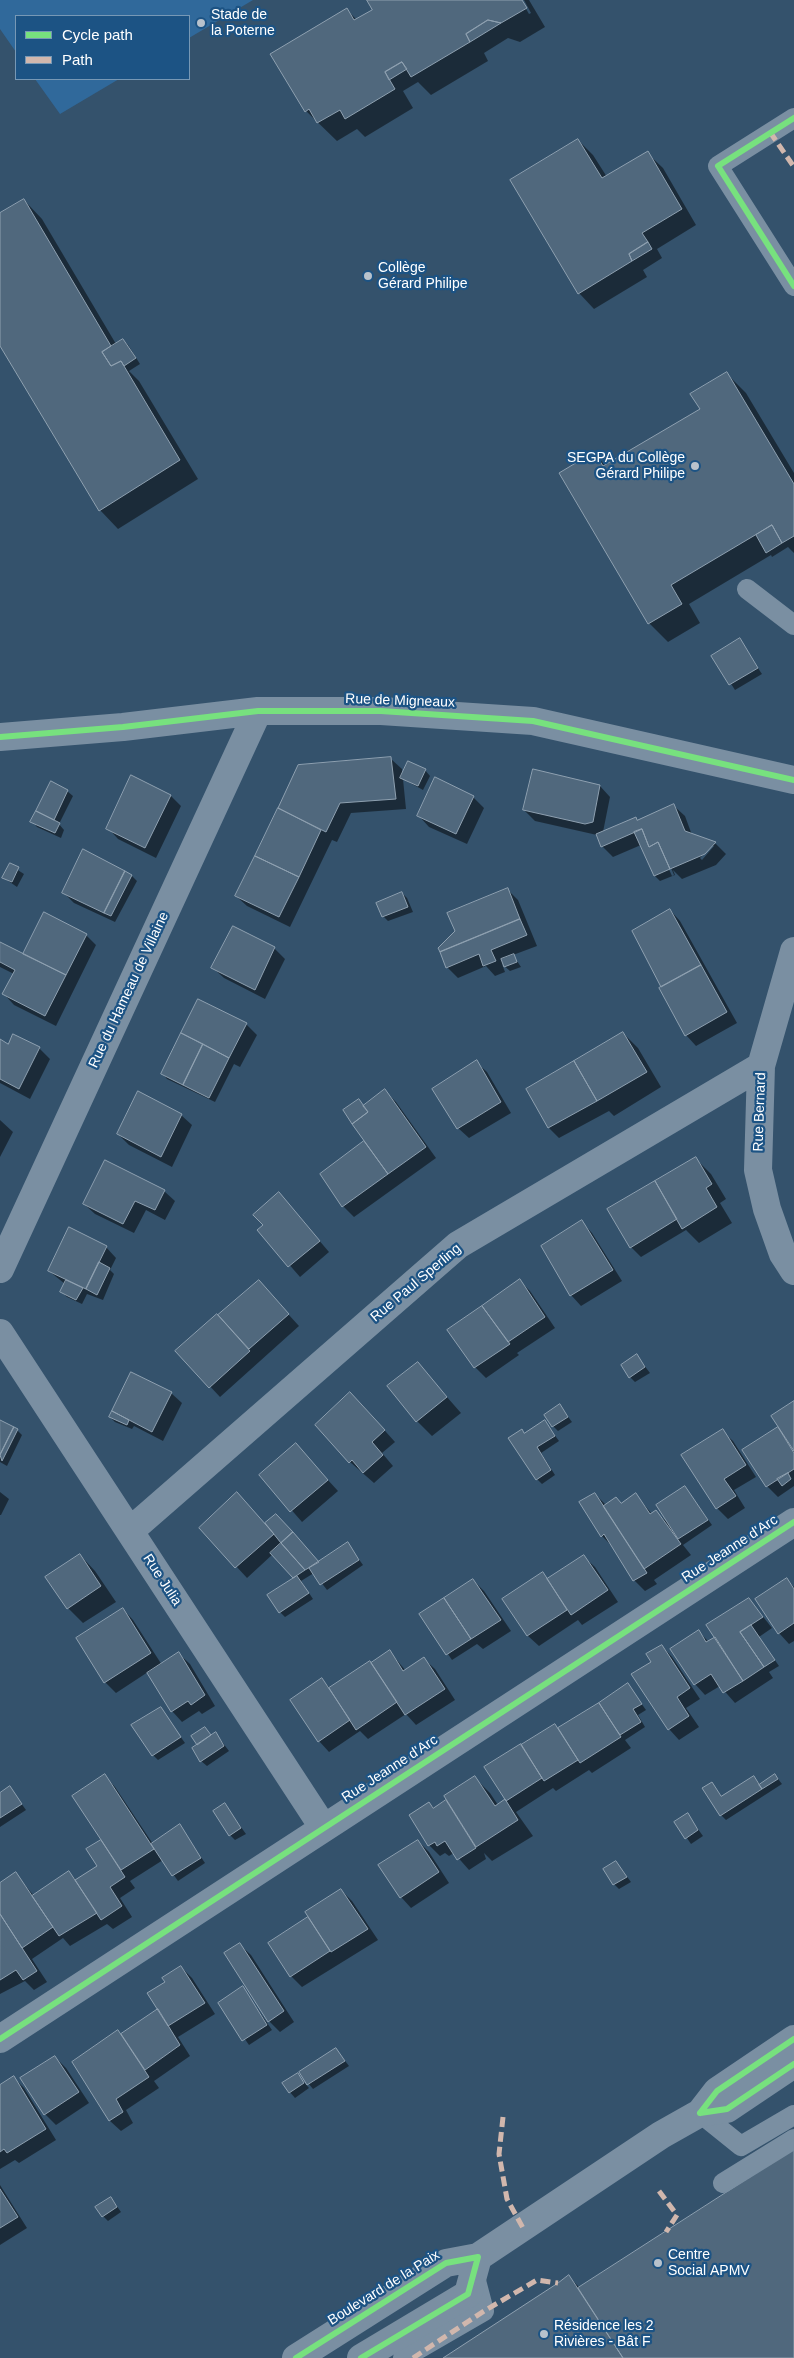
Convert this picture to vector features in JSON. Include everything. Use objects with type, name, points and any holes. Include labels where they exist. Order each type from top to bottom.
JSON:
[{"type":"street","name":"Rue de Migneaux","points":[[0,737],[123,727],[258,711],[381,711],[534,721],[794,780]]},
{"type":"street","name":"Rue du Hameau de Villaine","points":[[0,1269],[258,711]]},
{"type":"street","name":"Rue Bernard","points":[[794,951],[761,1066],[758,1170],[767,1209],[784,1254],[794,1271]]},
{"type":"street","name":"Rue Paul Sperling","points":[[130,1531],[458,1245],[761,1066]]},
{"type":"street","name":"Rue Julia","points":[[0,1333],[323,1827]]},
{"type":"street","name":"Rue Jeanne d'Arc","points":[[0,2039],[794,1522]]},
{"type":"street","name":"Boulevard de la Paix","points":[[700,2113],[717,2091],[794,2039]]},
{"type":"street","name":"Boulevard de la Paix","points":[[296,2358],[446,2263],[476,2265],[661,2135],[700,2113],[727,2109],[794,2064]]},
{"type":"street","points":[[361,2358],[468,2294],[476,2265]]},
{"type":"lane","points":[[794,118],[718,166],[794,286]]},
{"type":"lane","points":[[747,589],[794,625]]},
{"type":"lane","points":[[700,2113],[741,2146],[794,2115]]},
{"type":"lane","points":[[723,2183],[794,2140]]},
{"type":"lane","points":[[403,2358],[484,2312],[476,2265]]},
{"type":"shaded area","name":"Stade de la Poterne","points":[[0,0],[253,0],[190,37],[190,15],[15,15],[15,51],[0,29]]},
{"type":"shaded area","points":[[36,80],[117,80],[60,114]]},
{"type":"building","points":[[367,0],[522,0],[527,8],[501,23],[488,20],[466,34],[470,42],[411,77],[402,62],[385,72],[395,89],[345,119],[340,110],[317,123],[309,109],[305,112],[270,54],[347,8],[354,20],[372,10]]},
{"type":"building","points":[[488,20],[501,23],[470,42],[466,34]]},
{"type":"building","points":[[402,62],[407,69],[389,80],[385,72]]},
{"type":"building","points":[[578,139],[602,178],[648,151],[682,209],[642,233],[648,242],[629,254],[632,261],[578,294],[510,180]]},
{"type":"building","points":[[24,199],[111,346],[102,352],[111,366],[121,361],[180,460],[99,511],[0,346],[0,213]]},
{"type":"building","points":[[648,242],[652,249],[632,261],[629,254]]},
{"type":"building","points":[[123,339],[136,358],[124,366],[121,361],[111,366],[102,352]]},
{"type":"building","points":[[727,372],[794,484],[794,536],[782,543],[772,525],[671,585],[682,604],[648,624],[559,473],[594,452],[603,466],[700,409],[690,394]]},
{"type":"building","points":[[772,525],[782,543],[766,553],[756,535]]},
{"type":"building","points":[[740,638],[758,668],[729,685],[711,656]]},
{"type":"building","points":[[391,757],[396,799],[340,803],[326,832],[278,808],[298,765]]},
{"type":"building","points":[[408,761],[426,769],[418,786],[400,778]]},
{"type":"building","points":[[533,769],[600,785],[593,822],[585,824],[523,810]]},
{"type":"building","points":[[131,775],[171,795],[145,848],[106,829]]},
{"type":"building","points":[[435,777],[474,796],[456,834],[417,816]]},
{"type":"building","points":[[51,781],[68,790],[54,820],[36,811]]},
{"type":"building","points":[[674,804],[685,831],[716,842],[705,854],[670,869],[658,842],[649,847],[642,829],[601,847],[596,834],[636,817],[637,820]]},
{"type":"building","points":[[278,808],[321,830],[299,877],[255,856]]},
{"type":"building","points":[[36,811],[60,823],[55,833],[30,822]]},
{"type":"building","points":[[642,829],[649,847],[658,842],[670,869],[654,876],[634,832]]},
{"type":"building","points":[[83,849],[125,871],[104,913],[62,893]]},
{"type":"building","points":[[255,856],[299,877],[279,917],[235,896]]},
{"type":"building","points":[[10,863],[19,867],[12,882],[2,878]]},
{"type":"building","points":[[125,871],[132,875],[111,916],[104,913]]},
{"type":"building","points":[[508,888],[520,919],[440,952],[438,948],[455,931],[447,913]]},
{"type":"building","points":[[402,892],[408,907],[382,917],[376,903]]},
{"type":"building","points":[[670,909],[701,965],[661,987],[632,931]]},
{"type":"building","points":[[44,912],[87,934],[66,975],[23,954]]},
{"type":"building","points":[[520,919],[527,935],[491,950],[496,961],[483,966],[479,954],[446,968],[440,952]]},
{"type":"building","points":[[233,926],[275,947],[255,990],[211,968]]},
{"type":"building","points":[[0,942],[66,975],[45,1016],[2,994],[15,970],[0,962]]},
{"type":"building","points":[[514,954],[517,962],[504,967],[501,959]]},
{"type":"building","points":[[701,965],[727,1012],[685,1036],[659,988]]},
{"type":"building","points":[[198,999],[247,1023],[229,1058],[181,1033]]},
{"type":"building","points":[[623,1032],[647,1072],[597,1101],[574,1061]]},
{"type":"building","points":[[181,1033],[203,1044],[183,1085],[161,1074]]},
{"type":"building","points":[[13,1034],[40,1047],[19,1089],[0,1079],[0,1039],[8,1044]]},
{"type":"building","points":[[203,1044],[229,1058],[209,1098],[183,1085]]},
{"type":"building","points":[[477,1060],[501,1102],[457,1129],[432,1089]]},
{"type":"building","points":[[574,1061],[597,1101],[548,1128],[526,1089]]},
{"type":"building","points":[[385,1089],[426,1147],[388,1174],[352,1124],[368,1112],[363,1106]]},
{"type":"building","points":[[138,1091],[182,1114],[161,1157],[117,1134]]},
{"type":"building","points":[[359,1099],[368,1112],[352,1124],[343,1110]]},
{"type":"building","points":[[364,1141],[388,1174],[342,1207],[320,1174]]},
{"type":"building","points":[[696,1157],[712,1184],[706,1188],[717,1207],[682,1229],[655,1181]]},
{"type":"building","points":[[105,1160],[165,1190],[155,1210],[135,1201],[123,1224],[83,1204]]},
{"type":"building","points":[[655,1181],[677,1219],[630,1248],[607,1209]]},
{"type":"building","points":[[279,1192],[320,1241],[288,1267],[257,1230],[263,1225],[253,1215]]},
{"type":"building","points":[[582,1220],[613,1270],[570,1296],[541,1246]]},
{"type":"building","points":[[69,1227],[107,1246],[86,1289],[48,1271]]},
{"type":"building","points":[[99,1262],[110,1268],[97,1295],[86,1289]]},
{"type":"building","points":[[520,1279],[545,1317],[508,1342],[482,1306]]},
{"type":"building","points":[[66,1280],[83,1288],[76,1300],[60,1292]]},
{"type":"building","points":[[259,1280],[289,1314],[249,1349],[218,1315]]},
{"type":"building","points":[[482,1306],[510,1344],[474,1368],[447,1330]]},
{"type":"building","points":[[217,1314],[250,1351],[209,1388],[175,1351]]},
{"type":"building","points":[[637,1354],[645,1367],[629,1378],[621,1365]]},
{"type":"building","points":[[418,1362],[447,1397],[416,1422],[387,1386]]},
{"type":"building","points":[[131,1372],[172,1392],[152,1432],[112,1411]]},
{"type":"building","points":[[350,1392],[385,1430],[372,1442],[383,1455],[363,1473],[352,1460],[349,1463],[315,1425]]},
{"type":"building","points":[[794,1401],[794,1451],[771,1416]]},
{"type":"building","points":[[560,1404],[568,1417],[552,1427],[544,1415]]},
{"type":"building","points":[[112,1411],[129,1420],[127,1425],[109,1417]]},
{"type":"building","points":[[0,1420],[14,1427],[0,1455]]},
{"type":"building","points":[[545,1420],[555,1436],[537,1447],[551,1470],[536,1480],[508,1438],[522,1429],[524,1433]]},
{"type":"building","points":[[14,1427],[18,1429],[2,1461],[0,1455]]},
{"type":"building","points":[[778,1427],[794,1453],[794,1469],[766,1487],[742,1450]]},
{"type":"building","points":[[723,1429],[746,1465],[724,1479],[736,1496],[716,1509],[681,1455]]},
{"type":"building","points":[[296,1443],[328,1480],[290,1512],[259,1475]]},
{"type":"building","points":[[788,1473],[791,1479],[782,1486],[777,1479]]},
{"type":"building","points":[[685,1486],[708,1520],[678,1539],[656,1505]]},
{"type":"building","points":[[237,1492],[274,1534],[235,1568],[199,1528]]},
{"type":"building","points":[[595,1493],[647,1573],[633,1581],[604,1534],[601,1537],[579,1502]]},
{"type":"building","points":[[636,1493],[650,1514],[656,1510],[681,1544],[644,1569],[603,1506],[616,1497],[621,1503]]},
{"type":"building","points":[[276,1514],[293,1532],[281,1543],[265,1523]]},
{"type":"building","points":[[293,1532],[319,1562],[305,1570],[281,1543]]},
{"type":"building","points":[[348,1542],[359,1560],[320,1585],[309,1568]]},
{"type":"building","points":[[281,1543],[305,1570],[293,1578],[270,1553]]},
{"type":"building","points":[[80,1554],[101,1586],[67,1609],[45,1577]]},
{"type":"building","points":[[584,1555],[608,1590],[571,1615],[547,1579]]},
{"type":"building","points":[[543,1572],[567,1610],[527,1636],[502,1599]]},
{"type":"building","points":[[297,1576],[309,1593],[279,1613],[267,1595]]},
{"type":"building","points":[[787,1578],[794,1589],[794,1623],[778,1634],[755,1599]]},
{"type":"building","points":[[473,1579],[501,1620],[471,1639],[444,1598]]},
{"type":"building","points":[[444,1598],[471,1639],[446,1655],[419,1614]]},
{"type":"building","points":[[749,1598],[763,1617],[740,1632],[764,1667],[743,1681],[706,1625]]},
{"type":"building","points":[[123,1608],[151,1653],[104,1683],[76,1638]]},
{"type":"building","points":[[751,1625],[775,1660],[764,1667],[740,1632]]},
{"type":"building","points":[[699,1630],[706,1642],[715,1637],[743,1681],[723,1693],[711,1674],[694,1685],[670,1649]]},
{"type":"building","points":[[662,1645],[690,1688],[677,1697],[689,1716],[668,1730],[631,1674],[651,1662],[646,1654]]},
{"type":"building","points":[[390,1650],[403,1671],[424,1657],[445,1689],[405,1715],[371,1663]]},
{"type":"building","points":[[179,1652],[205,1695],[191,1705],[188,1701],[171,1712],[147,1673]]},
{"type":"building","points":[[370,1661],[397,1702],[356,1730],[329,1688]]},
{"type":"building","points":[[322,1678],[350,1720],[318,1742],[290,1700]]},
{"type":"building","points":[[628,1683],[642,1704],[633,1709],[641,1722],[620,1735],[599,1703]]},
{"type":"building","points":[[599,1703],[621,1737],[580,1763],[558,1728]]},
{"type":"building","points":[[161,1707],[181,1737],[152,1756],[131,1725]]},
{"type":"building","points":[[555,1724],[578,1760],[544,1781],[521,1745]]},
{"type":"building","points":[[205,1727],[211,1735],[197,1745],[191,1736]]},
{"type":"building","points":[[216,1732],[224,1746],[200,1762],[192,1748]]},
{"type":"building","points":[[521,1744],[542,1778],[506,1801],[484,1767]]},
{"type":"building","points":[[105,1774],[154,1849],[121,1870],[72,1796]]},
{"type":"building","points":[[775,1774],[778,1779],[762,1789],[759,1785]]},
{"type":"building","points":[[475,1776],[495,1806],[505,1799],[518,1820],[476,1847],[444,1796]]},
{"type":"building","points":[[754,1776],[762,1789],[720,1816],[702,1788],[712,1782],[721,1796]]},
{"type":"building","points":[[10,1786],[22,1804],[0,1818],[0,1793]]},
{"type":"building","points":[[446,1800],[476,1848],[457,1860],[445,1841],[437,1846],[435,1842],[428,1846],[409,1815],[429,1802],[433,1808]]},
{"type":"building","points":[[225,1803],[241,1828],[229,1836],[213,1811]]},
{"type":"building","points":[[688,1813],[698,1830],[685,1839],[674,1822]]},
{"type":"building","points":[[180,1824],[201,1858],[172,1876],[151,1844]]},
{"type":"building","points":[[101,1840],[125,1877],[110,1887],[122,1906],[101,1920],[75,1880],[97,1866],[86,1849]]},
{"type":"building","points":[[418,1840],[439,1872],[400,1898],[378,1865]]},
{"type":"building","points":[[616,1861],[627,1877],[613,1885],[603,1869]]},
{"type":"building","points":[[69,1871],[97,1913],[59,1936],[32,1896]]},
{"type":"building","points":[[16,1872],[53,1927],[22,1948],[0,1914],[0,1883]]},
{"type":"building","points":[[341,1889],[368,1929],[331,1952],[305,1912]]},
{"type":"building","points":[[0,1914],[37,1971],[23,1980],[16,1970],[0,1980]]},
{"type":"building","points":[[308,1917],[330,1951],[290,1977],[268,1943]]},
{"type":"building","points":[[240,1943],[284,2011],[268,2022],[224,1953]]},
{"type":"building","points":[[181,1966],[205,2003],[168,2026],[147,1993],[165,1982],[162,1978]]},
{"type":"building","points":[[243,1986],[267,2025],[242,2041],[218,2003]]},
{"type":"building","points":[[158,2009],[180,2045],[145,2070],[121,2034]]},
{"type":"building","points":[[118,2030],[149,2077],[116,2099],[123,2112],[109,2121],[72,2062]]},
{"type":"building","points":[[336,2048],[345,2061],[307,2085],[299,2072]]},
{"type":"building","points":[[55,2056],[79,2092],[44,2115],[20,2078]]},
{"type":"building","points":[[298,2073],[304,2083],[289,2093],[282,2083]]},
{"type":"building","points":[[14,2076],[46,2129],[7,2153],[4,2149],[0,2152],[0,2085]]},
{"type":"building","points":[[794,2149],[794,2358],[623,2358],[578,2288]]},
{"type":"building","points":[[0,2189],[18,2217],[0,2228]]},
{"type":"building","points":[[111,2197],[117,2207],[102,2217],[95,2207]]},
{"type":"building","name":"Résidence les 2 Rivières - Bât F","points":[[569,2275],[623,2358],[443,2358],[558,2283]]},
{"type":"marked path","points":[[770,132],[794,167]]},
{"type":"marked path","points":[[503,2117],[499,2154],[507,2199],[523,2228]]},
{"type":"marked path","points":[[659,2191],[677,2215],[666,2232]]},
{"type":"marked path","points":[[413,2358],[484,2311],[537,2280],[558,2283]]},
{"type":"cycle path","points":[[794,118],[718,166],[794,286]]},
{"type":"cycle path","points":[[0,737],[123,727],[258,711],[381,711],[533,721],[794,780]]},
{"type":"cycle path","points":[[0,2039],[794,1522]]},
{"type":"cycle path","points":[[700,2113],[717,2091],[794,2039]]},
{"type":"cycle path","points":[[700,2113],[727,2109],[794,2064]]},
{"type":"cycle path","points":[[296,2358],[446,2263],[478,2257],[468,2294],[361,2358]]},
{"type":"place","name":"Stade de la Poterne","points":[[201,23]]},
{"type":"place","name":"Collège Gérard Philipe","points":[[368,276]]},
{"type":"place","name":"SEGPA du Collège Gérard Philipe","points":[[695,466]]},
{"type":"place","name":"Centre Social APMV","points":[[658,2263]]},
{"type":"place","name":"Résidence les 2 Rivières - Bât F","points":[[544,2334]]}]
